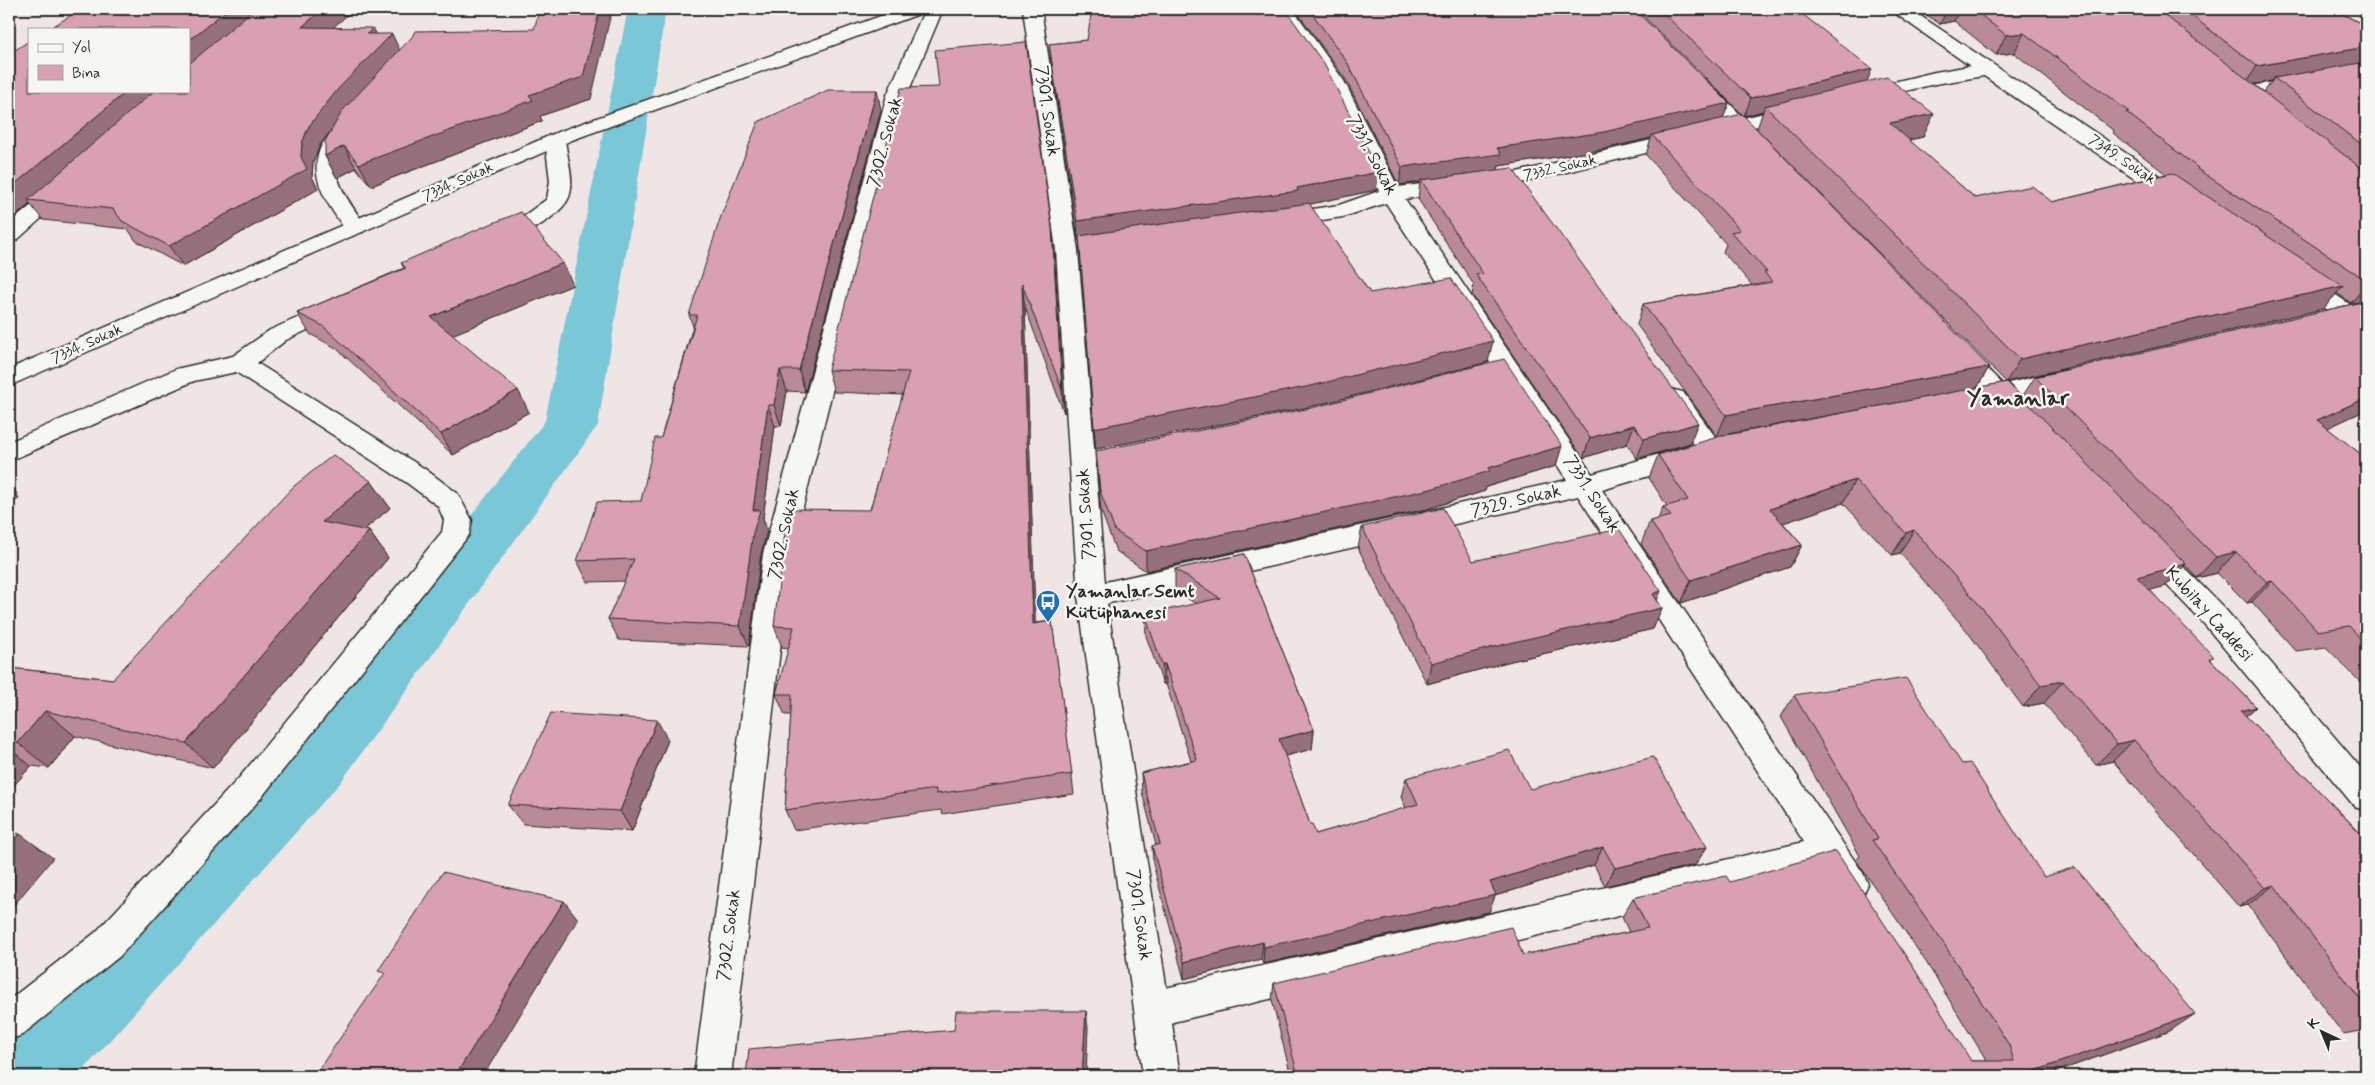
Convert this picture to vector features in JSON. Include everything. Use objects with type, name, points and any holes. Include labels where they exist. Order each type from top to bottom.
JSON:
[{"type":"street","name":"7334. Sokak","points":[[9,378],[560,138],[916,9]]},
{"type":"street","name":"7302. Sokak","points":[[712,1076],[777,554],[897,94],[934,9]]},
{"type":"street","name":"7301. Sokak","points":[[1032,9],[1076,248],[1092,461],[1092,596],[1162,1076]]},
{"type":"street","name":"7331. Sokak","points":[[1284,9],[1334,80],[1391,194],[1867,909]]},
{"type":"street","name":"7349. Sokak","points":[[1898,9],[1989,68],[2192,207]]},
{"type":"street","points":[[1842,100],[1935,78],[1989,68]]},
{"type":"street","points":[[1684,69],[1774,160]]},
{"type":"street","points":[[2240,94],[2366,72]]},
{"type":"street","points":[[2224,82],[2258,108]]},
{"type":"street","name":"7332. Sokak","points":[[1264,222],[1343,211],[1391,194],[1523,186],[1740,125],[1814,107]]},
{"type":"street","points":[[355,227],[324,175],[325,158],[337,136],[356,115]]},
{"type":"street","points":[[470,247],[542,215],[555,203],[560,194],[560,138]]},
{"type":"street","points":[[9,235],[82,172]]},
{"type":"street","points":[[2281,268],[2356,311]]},
{"type":"street","points":[[9,452],[185,375],[218,366],[240,363],[278,335],[354,300]]},
{"type":"street","points":[[2317,319],[2356,311]]},
{"type":"street","points":[[1943,337],[2032,429]]},
{"type":"street","points":[[9,1022],[108,944],[250,788],[454,535],[458,520],[448,500],[416,476],[240,363]]},
{"type":"street","points":[[1479,374],[1507,367]]},
{"type":"street","points":[[1959,401],[2085,374]]},
{"type":"street","name":"7329. Sokak","points":[[1092,596],[1586,485],[1719,446],[1664,384]]},
{"type":"street","name":"Kubilay Caddesi","points":[[2134,534],[2215,617],[2366,797]]},
{"type":"street","points":[[1152,1009],[1829,851]]},
{"type":"building","points":[[81,9],[228,9],[190,39],[190,28],[51,28]]},
{"type":"building","points":[[254,9],[323,9],[302,27],[373,28],[367,34],[392,34],[338,89],[309,126],[302,143],[301,157],[307,169],[169,246],[122,221],[113,209],[28,200],[153,92],[190,92],[190,63]]},
{"type":"building","points":[[540,9],[600,9],[583,77],[529,95],[533,100],[359,164],[344,146],[325,156],[325,141],[343,110],[412,37],[415,31],[534,29]]},
{"type":"building","points":[[1092,9],[1285,9],[1324,64],[1379,172],[1297,188],[1298,191],[1077,221],[1049,44],[1087,40]]},
{"type":"building","points":[[1309,9],[1634,9],[1729,103],[1604,132],[1497,148],[1501,154],[1402,167],[1347,62]]},
{"type":"building","points":[[1659,9],[1796,9],[1872,69],[1751,98]]},
{"type":"building","points":[[1973,9],[2157,9],[2366,172],[2366,280],[2197,169],[2126,112],[2129,112],[2024,33],[2006,35]]},
{"type":"building","points":[[2183,9],[2333,9],[2366,26],[2366,47],[2257,66]]},
{"type":"building","points":[[28,42],[28,92],[126,92],[9,189],[9,54]]},
{"type":"building","points":[[1026,42],[1052,228],[1062,390],[1022,284],[1033,624],[1052,621],[1072,774],[936,794],[936,789],[785,810],[792,694],[776,694],[794,627],[774,626],[785,532],[791,509],[870,510],[909,372],[828,370],[901,88],[939,87],[935,50]]},
{"type":"building","points":[[2366,62],[2366,148],[2274,78]]},
{"type":"building","points":[[1887,77],[1934,114],[1890,123],[1975,198],[2032,186],[2052,202],[2172,173],[2343,286],[2020,359],[1765,106]]},
{"type":"building","points":[[828,90],[877,90],[799,370],[780,370],[774,405],[768,405],[753,510],[760,510],[753,533],[740,626],[608,619],[634,559],[577,561],[597,502],[641,501],[655,438],[661,438],[697,315],[689,315],[721,216],[758,122]]},
{"type":"building","points":[[1742,114],[1989,367],[1726,415],[1643,304],[1772,282],[1764,272],[1767,272],[1731,232],[1740,230],[1652,135]]},
{"type":"building","points":[[1512,168],[1698,423],[1644,439],[1634,425],[1590,438],[1476,275],[1483,274],[1421,180]]},
{"type":"building","points":[[1309,203],[1370,293],[1451,278],[1493,341],[1311,386],[1094,428],[1079,236]]},
{"type":"building","points":[[521,212],[563,263],[431,317],[518,390],[441,434],[323,326],[297,313],[406,268],[401,263]]},
{"type":"building","points":[[2366,301],[2366,398],[2317,420],[2366,458],[2366,644],[2349,626],[2318,631],[2272,581],[2267,582],[2236,552],[2216,557],[2035,377]]},
{"type":"building","points":[[1504,359],[1562,446],[1488,468],[1490,471],[1431,489],[1146,551],[1115,531],[1100,491],[1096,451],[1311,408]]},
{"type":"building","points":[[2007,382],[2186,564],[2137,577],[2214,657],[2209,658],[2256,707],[2241,711],[2366,839],[2366,1007],[2274,885],[2265,888],[2134,740],[2117,744],[2063,681],[2041,685],[1983,609],[1914,530],[1906,533],[1855,480],[1770,509],[1802,545],[1691,580],[1650,521],[1671,516],[1663,507],[1688,500],[1658,455],[1721,436]]},
{"type":"building","points":[[333,455],[371,481],[322,522],[369,531],[186,743],[45,711],[18,743],[9,742],[9,668],[113,679],[293,487]]},
{"type":"building","points":[[1443,508],[1473,561],[1619,529],[1661,591],[1653,594],[1662,608],[1431,663],[1362,527]]},
{"type":"building","points":[[1244,554],[1314,730],[1279,739],[1310,824],[1312,824],[1316,834],[1418,804],[1406,778],[1509,750],[1530,789],[1653,757],[1707,847],[1615,868],[1603,847],[1490,882],[1496,895],[1264,947],[1263,942],[1184,962],[1152,846],[1160,844],[1141,773],[1197,760],[1165,664],[1162,664],[1145,615],[1220,598],[1175,569]]},
{"type":"building","points":[[1906,678],[1962,764],[1970,763],[2044,877],[2075,867],[2195,1014],[2021,1076],[1298,1076],[1274,983],[1511,927],[1523,955],[1648,928],[1633,898],[1726,876],[1730,882],[1836,851],[1915,970],[1971,1061],[2014,1061],[2009,1045],[1944,944],[1872,840],[1878,839],[1794,695]]},
{"type":"building","points":[[551,713],[657,720],[620,811],[508,805]]},
{"type":"building","points":[[9,832],[20,834],[9,847]]},
{"type":"building","points":[[443,872],[564,901],[455,1076],[314,1076],[385,973],[378,971]]},
{"type":"building","points":[[956,1011],[1086,1011],[1082,1076],[746,1076],[749,1049],[954,1030]]},
{"type":"waterway","points":[[26,1076],[317,763],[571,425],[647,9]]},
{"type":"place","name":"Yamanlar Semt Kütüphanesi","points":[[1048,623]]},
{"type":"district","name":"Yamanlar","points":[[2018,399]]}]
